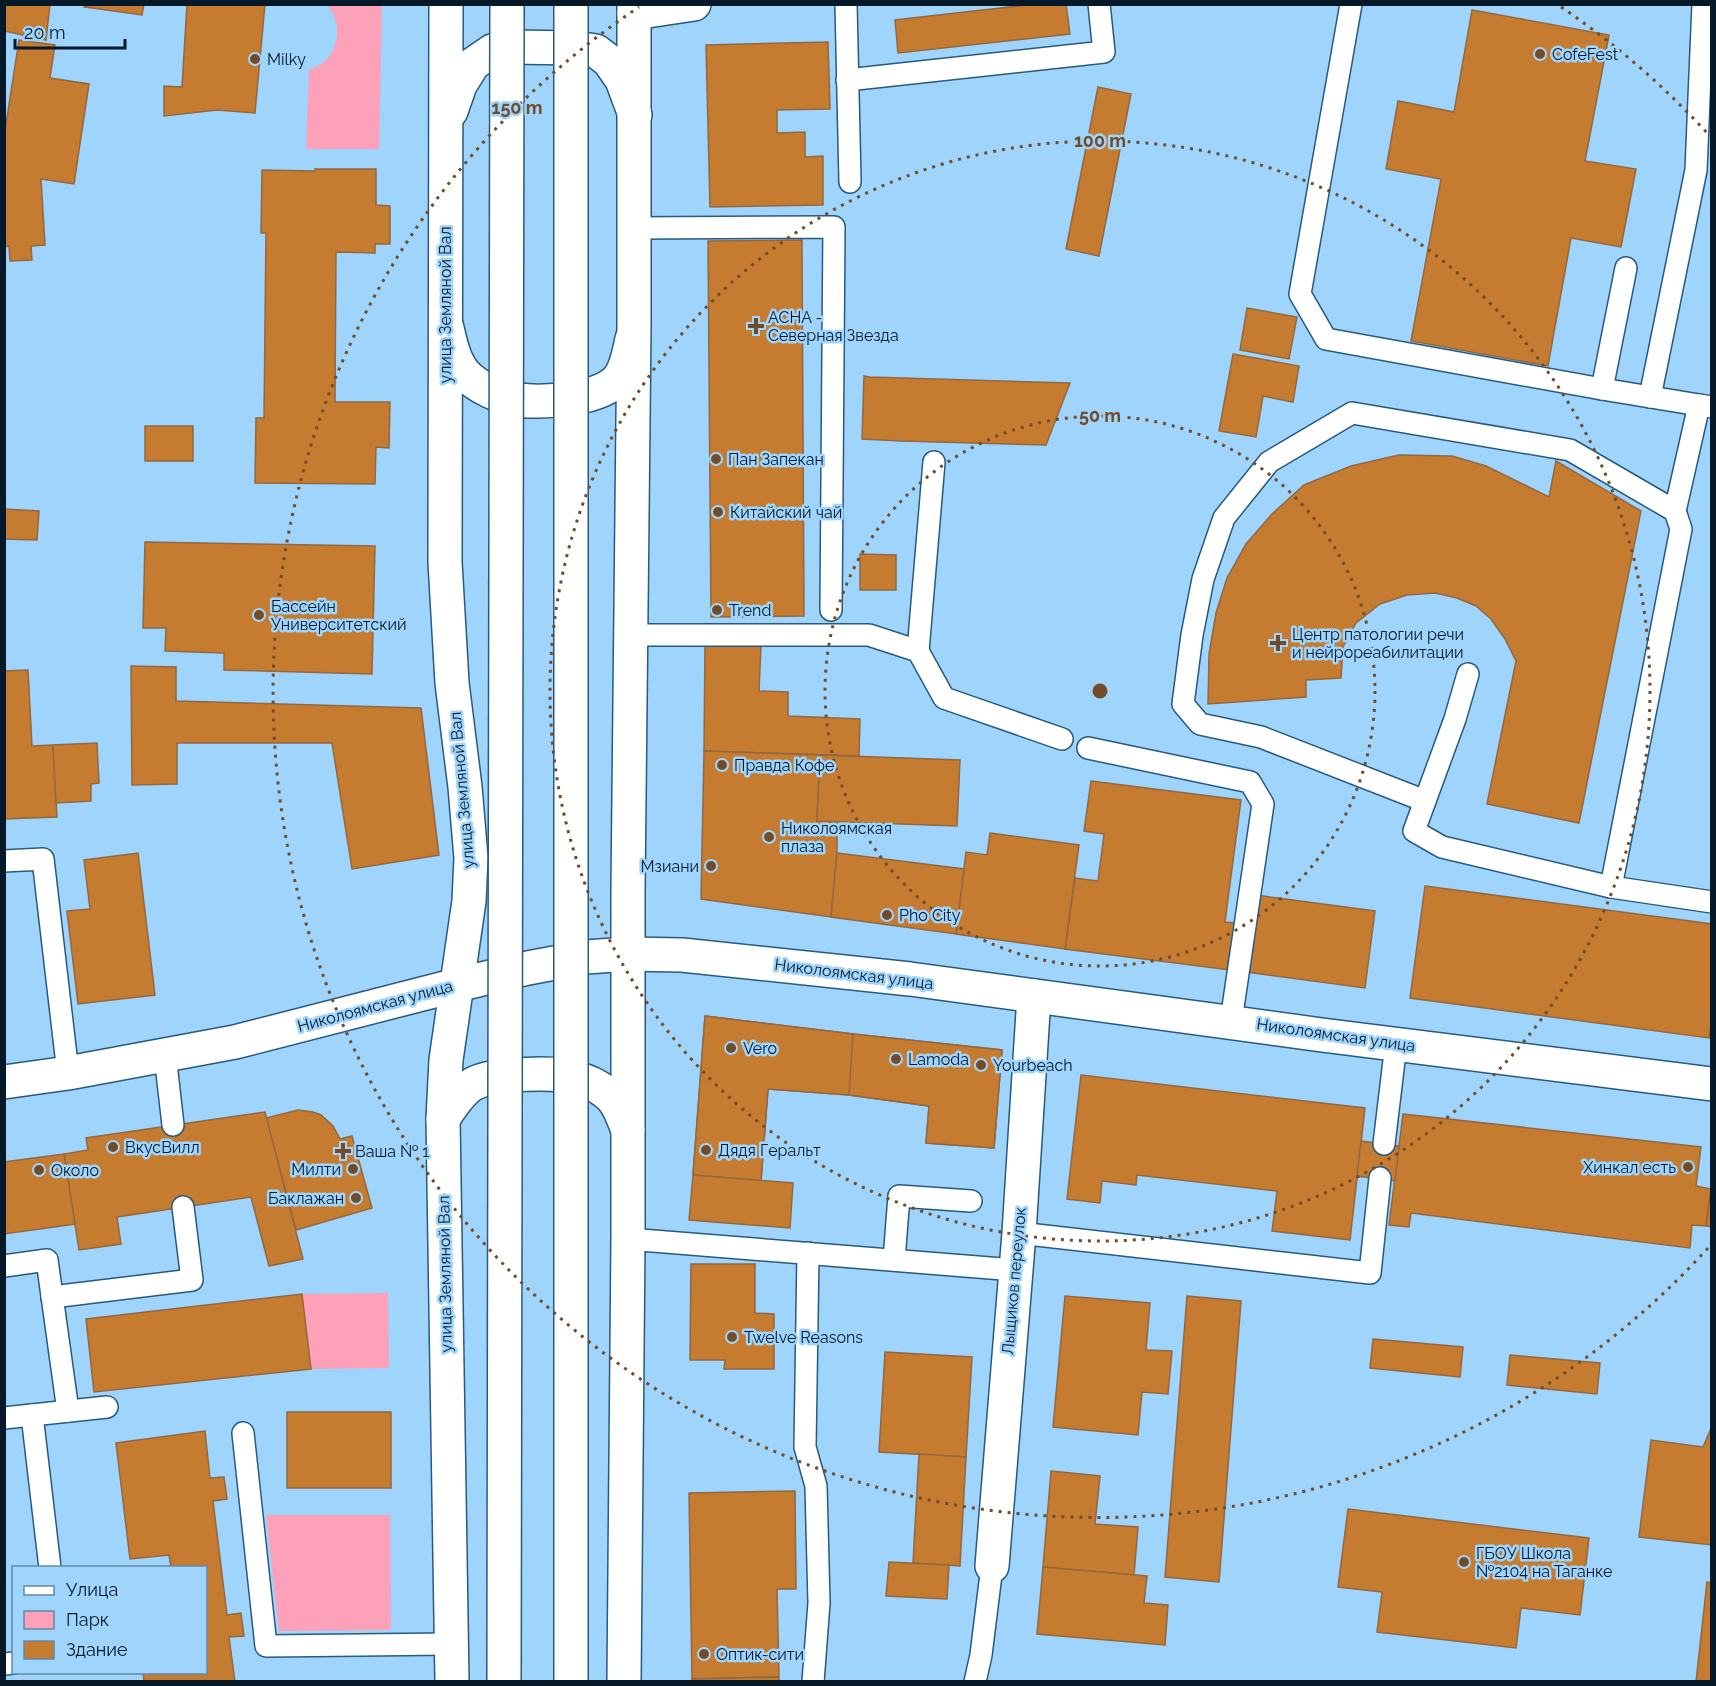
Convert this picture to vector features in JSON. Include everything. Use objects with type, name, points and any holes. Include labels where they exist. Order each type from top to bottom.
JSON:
[{"type":"main road","name":"улица Земляной Вал","points":[[446,4],[445,562],[452,683],[471,858],[469,901],[446,1060],[443,1119],[452,1682]]},
{"type":"main road","points":[[504,1682],[507,4]]},
{"type":"main road","points":[[571,4],[571,1682]]},
{"type":"main road","points":[[624,1682],[635,228],[634,9],[694,4]]},
{"type":"main road","points":[[446,127],[460,85],[473,64],[492,51],[512,47],[576,48],[596,51],[609,62],[622,80],[635,115]]},
{"type":"main road","points":[[445,320],[454,357],[466,375],[486,390],[517,400],[568,400],[598,393],[618,379],[628,360],[634,325]]},
{"type":"main road","name":"Николоямская улица","points":[[4,1082],[68,1073],[235,1042],[457,984],[528,968],[586,957],[628,954],[705,957],[909,979],[1712,1084]]},
{"type":"main road","name":"Лыщиков переулок","points":[[992,1566],[1019,1233],[1034,996]]},
{"type":"main road","points":[[443,1119],[458,1098],[473,1084],[499,1076],[542,1074],[578,1078],[606,1091],[619,1108],[628,1130]]},
{"type":"lane","points":[[846,4],[850,182]]},
{"type":"lane","points":[[847,80],[1104,52],[1099,4]]},
{"type":"lane","points":[[1352,4],[1300,294],[1326,339],[1705,406],[1675,511],[1681,529],[1611,887]]},
{"type":"lane","points":[[1650,397],[1696,170],[1703,4]]},
{"type":"lane","points":[[635,228],[834,227],[831,610]]},
{"type":"lane","points":[[1602,389],[1626,268]]},
{"type":"lane","points":[[1425,801],[1261,737],[1200,724],[1183,704],[1192,635],[1203,579],[1224,518],[1269,462],[1352,414],[1570,450],[1675,511]]},
{"type":"lane","points":[[934,462],[918,651],[944,698],[1062,739]]},
{"type":"lane","points":[[631,635],[869,635],[918,651]]},
{"type":"lane","points":[[1468,674],[1455,719],[1414,831],[1442,848],[1611,887],[1712,902]]},
{"type":"lane","points":[[1088,748],[1250,782],[1263,804],[1231,1021]]},
{"type":"lane","points":[[4,861],[43,859],[68,1073]]},
{"type":"lane","points":[[1384,1144],[1396,1044]]},
{"type":"lane","points":[[165,1055],[173,1125]]},
{"type":"lane","points":[[1019,1233],[1370,1273],[1380,1179]]},
{"type":"lane","points":[[894,1260],[899,1196],[971,1201]]},
{"type":"lane","points":[[52,1297],[192,1280],[183,1207]]},
{"type":"lane","points":[[628,1239],[1015,1270]]},
{"type":"lane","points":[[808,1253],[805,1447],[816,1486],[819,1603],[813,1682]]},
{"type":"lane","points":[[4,1266],[47,1260],[68,1411]]},
{"type":"lane","points":[[4,1418],[107,1407]]},
{"type":"lane","points":[[32,1415],[50,1566]]},
{"type":"lane","points":[[243,1433],[266,1646],[451,1644]]},
{"type":"lane","points":[[975,1682],[981,1655],[992,1566]]},
{"type":"green space","points":[[327,5],[382,5],[379,149],[306,149],[309,70],[327,59],[336,43],[335,18]]},
{"type":"green space","points":[[388,1293],[389,1368],[311,1369],[302,1294]]},
{"type":"green space","points":[[266,1515],[390,1515],[391,1630],[279,1631]]},
{"type":"building","points":[[4,4],[50,4],[46,40],[4,31]]},
{"type":"building","points":[[85,4],[144,4],[142,15],[84,7]]},
{"type":"building","points":[[187,4],[265,4],[255,113],[217,110],[164,116],[164,86],[182,87]]},
{"type":"building","points":[[1036,4],[1066,4],[1070,34],[898,53],[895,20]]},
{"type":"building","points":[[1472,10],[1609,35],[1585,161],[1636,169],[1621,247],[1571,238],[1548,366],[1411,341],[1441,179],[1386,169],[1398,101],[1454,112]]},
{"type":"building","points":[[19,40],[55,45],[50,78],[89,84],[74,184],[41,179],[45,245],[31,246],[32,260],[10,261],[9,246],[4,247],[4,137]]},
{"type":"building","points":[[828,42],[830,109],[777,110],[777,133],[805,132],[805,157],[823,156],[823,205],[710,207],[706,45]]},
{"type":"building","points":[[1098,87],[1131,94],[1099,256],[1066,249]]},
{"type":"building","points":[[315,169],[376,169],[376,205],[390,206],[390,244],[375,244],[375,253],[336,252],[335,402],[390,402],[389,448],[376,447],[375,484],[255,483],[256,418],[264,418],[266,233],[261,233],[262,170],[315,171]]},
{"type":"building","points":[[802,240],[804,616],[711,617],[708,241]]},
{"type":"building","points":[[1247,308],[1297,317],[1289,359],[1240,350]]},
{"type":"building","points":[[1233,354],[1299,366],[1293,402],[1263,396],[1256,437],[1219,431]]},
{"type":"building","points":[[864,376],[1070,383],[1046,445],[901,441],[862,439]]},
{"type":"building","points":[[145,426],[193,426],[193,461],[145,461]]},
{"type":"building","name":"Центр патологии речи и нейрореабилитации","points":[[1399,455],[1452,456],[1486,466],[1549,497],[1556,461],[1641,511],[1579,823],[1487,804],[1516,661],[1505,639],[1491,619],[1476,606],[1457,598],[1435,593],[1407,595],[1380,604],[1356,623],[1343,647],[1341,678],[1306,680],[1306,697],[1208,704],[1209,654],[1216,613],[1227,578],[1246,544],[1272,514],[1304,485],[1351,466]]},
{"type":"building","points":[[4,509],[39,511],[37,540],[4,539]]},
{"type":"building","name":"Бассейн Университетский","points":[[145,542],[375,546],[372,674],[224,670],[224,653],[165,651],[166,628],[143,628]]},
{"type":"building","points":[[860,554],[896,555],[896,590],[860,590]]},
{"type":"building","points":[[705,645],[761,646],[759,691],[788,692],[788,716],[860,719],[859,756],[704,751]]},
{"type":"building","points":[[131,666],[176,667],[176,701],[421,708],[439,855],[352,869],[332,743],[177,743],[177,784],[132,785]]},
{"type":"building","points":[[28,670],[32,746],[53,745],[57,817],[4,819],[4,671]]},
{"type":"building","points":[[97,743],[99,783],[91,784],[91,801],[56,803],[53,745]]},
{"type":"building","name":"Николоямская плаза","points":[[704,751],[820,755],[817,821],[837,822],[837,853],[831,917],[701,899]]},
{"type":"building","points":[[820,755],[960,760],[957,826],[817,821]]},
{"type":"building","points":[[1091,781],[1241,800],[1225,922],[1236,923],[1230,970],[1065,949],[1075,878],[1098,881],[1104,834],[1084,831]]},
{"type":"building","points":[[990,833],[1079,845],[1065,949],[956,934],[966,852],[987,855]]},
{"type":"building","points":[[138,853],[155,995],[78,1004],[67,911],[90,909],[84,860]]},
{"type":"building","points":[[837,853],[964,869],[956,934],[831,917]]},
{"type":"building","points":[[1425,886],[1712,924],[1712,1021],[1709,1038],[1410,998]]},
{"type":"building","points":[[1256,895],[1375,911],[1365,988],[1246,972]]},
{"type":"building","points":[[705,1016],[853,1034],[849,1095],[768,1089],[761,1181],[693,1175]]},
{"type":"building","points":[[705,1016],[1002,1050],[994,1148],[926,1143],[929,1106],[849,1095],[768,1089],[761,1181],[693,1175]]},
{"type":"building","points":[[853,1034],[1002,1050],[994,1148],[926,1143],[929,1106],[849,1095]]},
{"type":"building","points":[[1081,1075],[1365,1108],[1350,1240],[1272,1231],[1277,1191],[1137,1175],[1136,1185],[1102,1181],[1100,1203],[1067,1199]]},
{"type":"building","points":[[298,1110],[321,1115],[333,1126],[340,1139],[352,1136],[372,1208],[296,1230],[266,1118]]},
{"type":"building","points":[[265,1112],[303,1259],[269,1266],[251,1197],[117,1217],[121,1244],[79,1250],[64,1154],[88,1150],[86,1138]]},
{"type":"building","points":[[1403,1114],[1701,1147],[1696,1186],[1711,1189],[1706,1226],[1692,1225],[1690,1248],[1411,1213],[1409,1227],[1389,1225]]},
{"type":"building","points":[[1361,1141],[1399,1146],[1395,1181],[1357,1176]]},
{"type":"building","points":[[64,1154],[75,1224],[4,1234],[4,1162]]},
{"type":"building","points":[[693,1175],[793,1183],[790,1228],[689,1220]]},
{"type":"building","points":[[1712,1189],[1712,1227],[1706,1226]]},
{"type":"building","name":"Twelve Reasons","points":[[691,1264],[755,1264],[755,1313],[774,1314],[774,1369],[724,1369],[725,1360],[690,1360]]},
{"type":"building","points":[[302,1294],[311,1369],[94,1392],[86,1319]]},
{"type":"building","points":[[1065,1296],[1150,1303],[1146,1350],[1172,1351],[1168,1394],[1142,1392],[1138,1435],[1053,1427]]},
{"type":"building","points":[[1187,1296],[1241,1301],[1219,1582],[1165,1577]]},
{"type":"building","points":[[1373,1339],[1463,1347],[1460,1377],[1370,1368]]},
{"type":"building","points":[[885,1352],[972,1357],[966,1457],[879,1452]]},
{"type":"building","points":[[1510,1355],[1600,1363],[1597,1394],[1507,1385]]},
{"type":"building","points":[[287,1412],[391,1412],[391,1488],[287,1488]]},
{"type":"building","points":[[1712,1426],[1712,1545],[1639,1537],[1651,1440],[1703,1447]]},
{"type":"building","points":[[205,1431],[210,1478],[224,1477],[227,1499],[213,1501],[227,1615],[241,1613],[244,1636],[229,1637],[235,1682],[144,1682],[143,1674],[207,1674],[207,1566],[171,1566],[169,1555],[130,1559],[116,1443]]},
{"type":"building","points":[[919,1454],[966,1457],[960,1566],[913,1563]]},
{"type":"building","points":[[1051,1471],[1100,1476],[1095,1524],[1138,1527],[1134,1575],[1043,1567]]},
{"type":"building","points":[[795,1491],[796,1589],[777,1589],[779,1677],[692,1679],[689,1493]]},
{"type":"building","name":"ГБОУ Школа №2104 на Таганке","points":[[1348,1509],[1589,1538],[1580,1615],[1521,1608],[1516,1648],[1377,1632],[1382,1592],[1338,1587]]},
{"type":"building","points":[[889,1562],[949,1565],[947,1599],[886,1596]]},
{"type":"building","points":[[1043,1567],[1147,1576],[1144,1603],[1168,1605],[1165,1645],[1037,1634]]},
{"type":"building","points":[[1707,1582],[1712,1583],[1712,1682],[1696,1682]]},
{"type":"building","points":[[779,1677],[779,1682],[692,1682],[692,1679]]},
{"type":"place","name":"CofeFest","points":[[1540,54]]},
{"type":"place","name":"Milky","points":[[255,59]]},
{"type":"place","name":"АСНА - Северная Звезда","points":[[756,326]]},
{"type":"place","name":"Пан Запекан","points":[[716,459]]},
{"type":"place","name":"Китайский чай","points":[[718,512]]},
{"type":"place","name":"Trend","points":[[717,610]]},
{"type":"place","name":"Бассейн Университетский","points":[[259,615]]},
{"type":"place","name":"Центр патологии речи и нейрореабилитации","points":[[1278,643]]},
{"type":"place","name":"Правда Кофе","points":[[722,765]]},
{"type":"place","name":"Николоямская плаза","points":[[769,837]]},
{"type":"place","name":"Мзиани","points":[[711,866]]},
{"type":"place","name":"Pho City","points":[[887,915]]},
{"type":"place","name":"Vero","points":[[731,1048]]},
{"type":"place","name":"Lamoda","points":[[896,1059]]},
{"type":"place","name":"Yourbeach","points":[[981,1065]]},
{"type":"place","name":"ВкусВилл","points":[[113,1147]]},
{"type":"place","name":"Дядя Геральт","points":[[706,1150]]},
{"type":"place","name":"Ваша № 1","points":[[343,1151]]},
{"type":"place","name":"Хинкал есть","points":[[1688,1167]]},
{"type":"place","name":"Милти","points":[[353,1169]]},
{"type":"place","name":"Около","points":[[39,1170]]},
{"type":"place","name":"Баклажан","points":[[356,1198]]},
{"type":"place","name":"Twelve Reasons","points":[[732,1337]]},
{"type":"place","name":"ГБОУ Школа №2104 на Таганке","points":[[1464,1562]]},
{"type":"place","name":"Оптик-сити","points":[[704,1654]]}]
